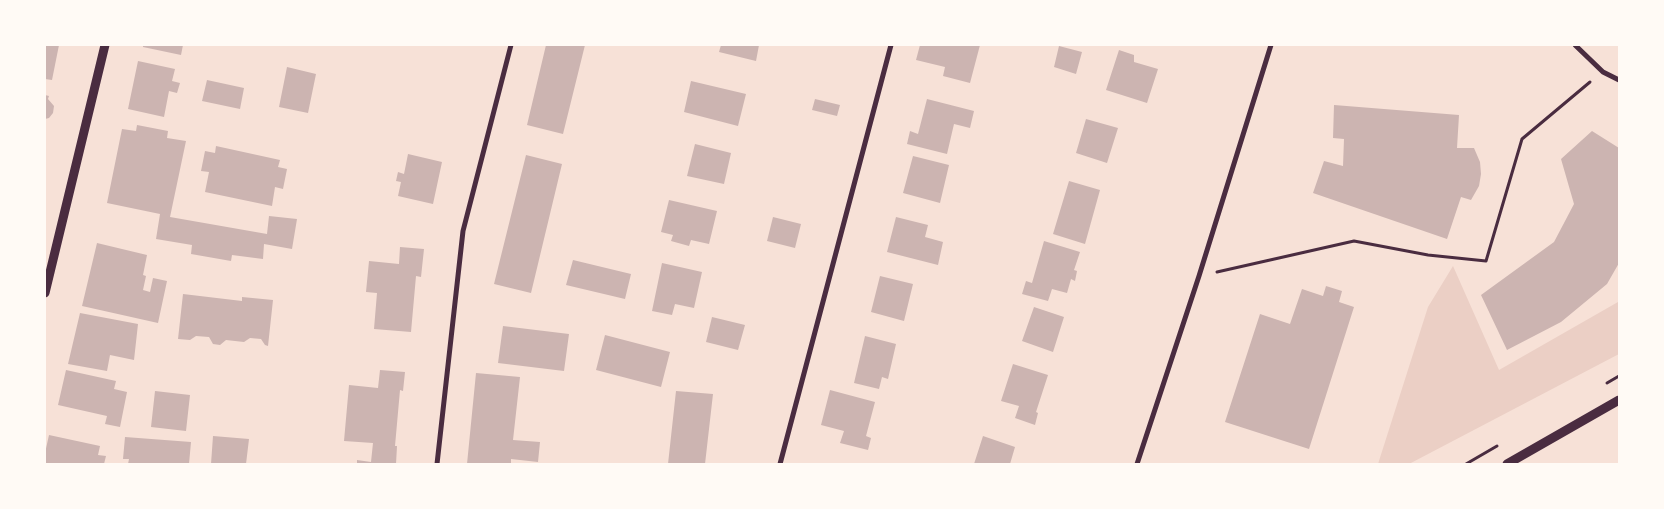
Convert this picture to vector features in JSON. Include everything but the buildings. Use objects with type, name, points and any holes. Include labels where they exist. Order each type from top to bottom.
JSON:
[{"type":"street","points":[[45,293],[105,45]]},
{"type":"street","points":[[437,464],[463,231],[511,45]]},
{"type":"street","points":[[780,464],[891,45]]},
{"type":"street","points":[[1137,464],[1199,276],[1271,45]]},
{"type":"street","points":[[1575,45],[1603,72],[1619,80]]},
{"type":"street","points":[[1507,464],[1619,400]]},
{"type":"path","points":[[1199,276],[1354,240],[1428,255],[1486,261],[1522,139],[1603,72]]},
{"type":"shaded area","points":[[1453,266],[1499,370],[1618,302],[1619,354],[1409,464],[1378,464],[1428,307]]}]
